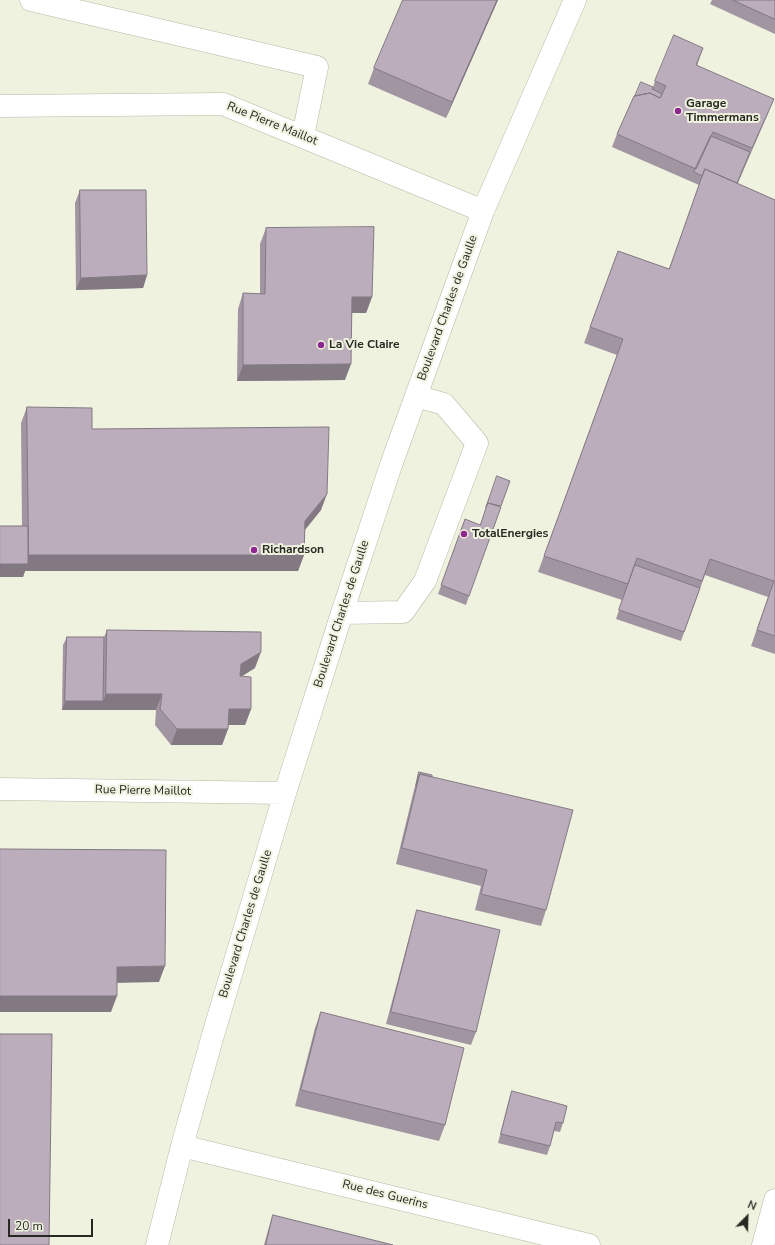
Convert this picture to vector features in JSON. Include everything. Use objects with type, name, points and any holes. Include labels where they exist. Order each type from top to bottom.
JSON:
[{"type":"street","points":[[31,0],[317,67],[303,136]]},
{"type":"street","name":"Boulevard Charles de Gaulle","points":[[157,1245],[182,1146],[285,793],[391,465],[483,211],[575,0]]},
{"type":"street","name":"Rue Pierre Maillot","points":[[0,106],[224,104],[483,211]]},
{"type":"street","points":[[342,613],[403,612],[425,581],[477,444],[444,404],[416,396]]},
{"type":"street","name":"Rue Pierre Maillot","points":[[0,789],[285,793]]},
{"type":"street","name":"Rue des Guerins","points":[[182,1146],[589,1245]]},
{"type":"street","points":[[764,1245],[775,1200]]},
{"type":"building","points":[[403,0],[497,0],[452,102],[374,68]]},
{"type":"building","points":[[733,0],[775,0],[775,19]]},
{"type":"building","points":[[674,35],[703,48],[696,65],[774,99],[752,148],[713,132],[696,169],[617,134],[634,96],[650,93],[660,98],[666,86],[655,81]]},
{"type":"building","points":[[641,82],[653,87],[652,89],[662,94],[660,98],[650,93],[635,96]]},
{"type":"building","points":[[711,136],[750,152],[737,183],[705,169],[702,176],[694,172]]},
{"type":"building","points":[[705,169],[775,200],[775,636],[757,630],[774,581],[710,559],[702,581],[637,558],[628,584],[544,556],[623,339],[590,327],[618,251],[669,269]]},
{"type":"building","points":[[80,190],[146,190],[147,275],[81,278]]},
{"type":"building","points":[[374,227],[372,297],[352,297],[351,364],[243,365],[243,293],[265,294],[266,228]]},
{"type":"building","points":[[27,407],[92,408],[92,429],[329,427],[327,494],[305,521],[304,555],[29,555]]},
{"type":"building","points":[[497,476],[510,481],[501,506],[488,503],[486,507]]},
{"type":"building","points":[[488,503],[501,507],[469,596],[441,585],[465,519],[480,525]]},
{"type":"building","points":[[0,526],[28,526],[28,564],[0,564]]},
{"type":"building","points":[[635,565],[700,588],[684,632],[619,610]]},
{"type":"building","points":[[107,630],[261,632],[261,652],[241,664],[240,676],[251,677],[251,709],[229,709],[228,729],[177,729],[160,709],[162,694],[106,694]]},
{"type":"building","points":[[67,637],[104,637],[103,701],[65,701]]},
{"type":"building","points":[[419,772],[432,775],[432,777],[420,774],[416,785]]},
{"type":"building","points":[[420,774],[573,810],[546,910],[481,894],[487,870],[402,848]]},
{"type":"building","points":[[0,849],[166,850],[165,966],[117,967],[117,996],[0,996]]},
{"type":"building","points":[[417,910],[500,930],[476,1032],[391,1012]]},
{"type":"building","points":[[321,1012],[464,1048],[445,1125],[301,1090]]},
{"type":"building","points":[[0,1034],[52,1034],[49,1245],[0,1245]]},
{"type":"building","points":[[512,1091],[567,1106],[563,1123],[556,1122],[550,1146],[501,1134]]},
{"type":"building","points":[[273,1215],[393,1245],[266,1245]]},
{"type":"place","name":"Garage Timmermans","points":[[678,111]]},
{"type":"place","name":"La Vie Claire","points":[[321,345]]},
{"type":"place","name":"TotalEnergies","points":[[464,534]]},
{"type":"place","name":"Richardson","points":[[254,550]]}]
